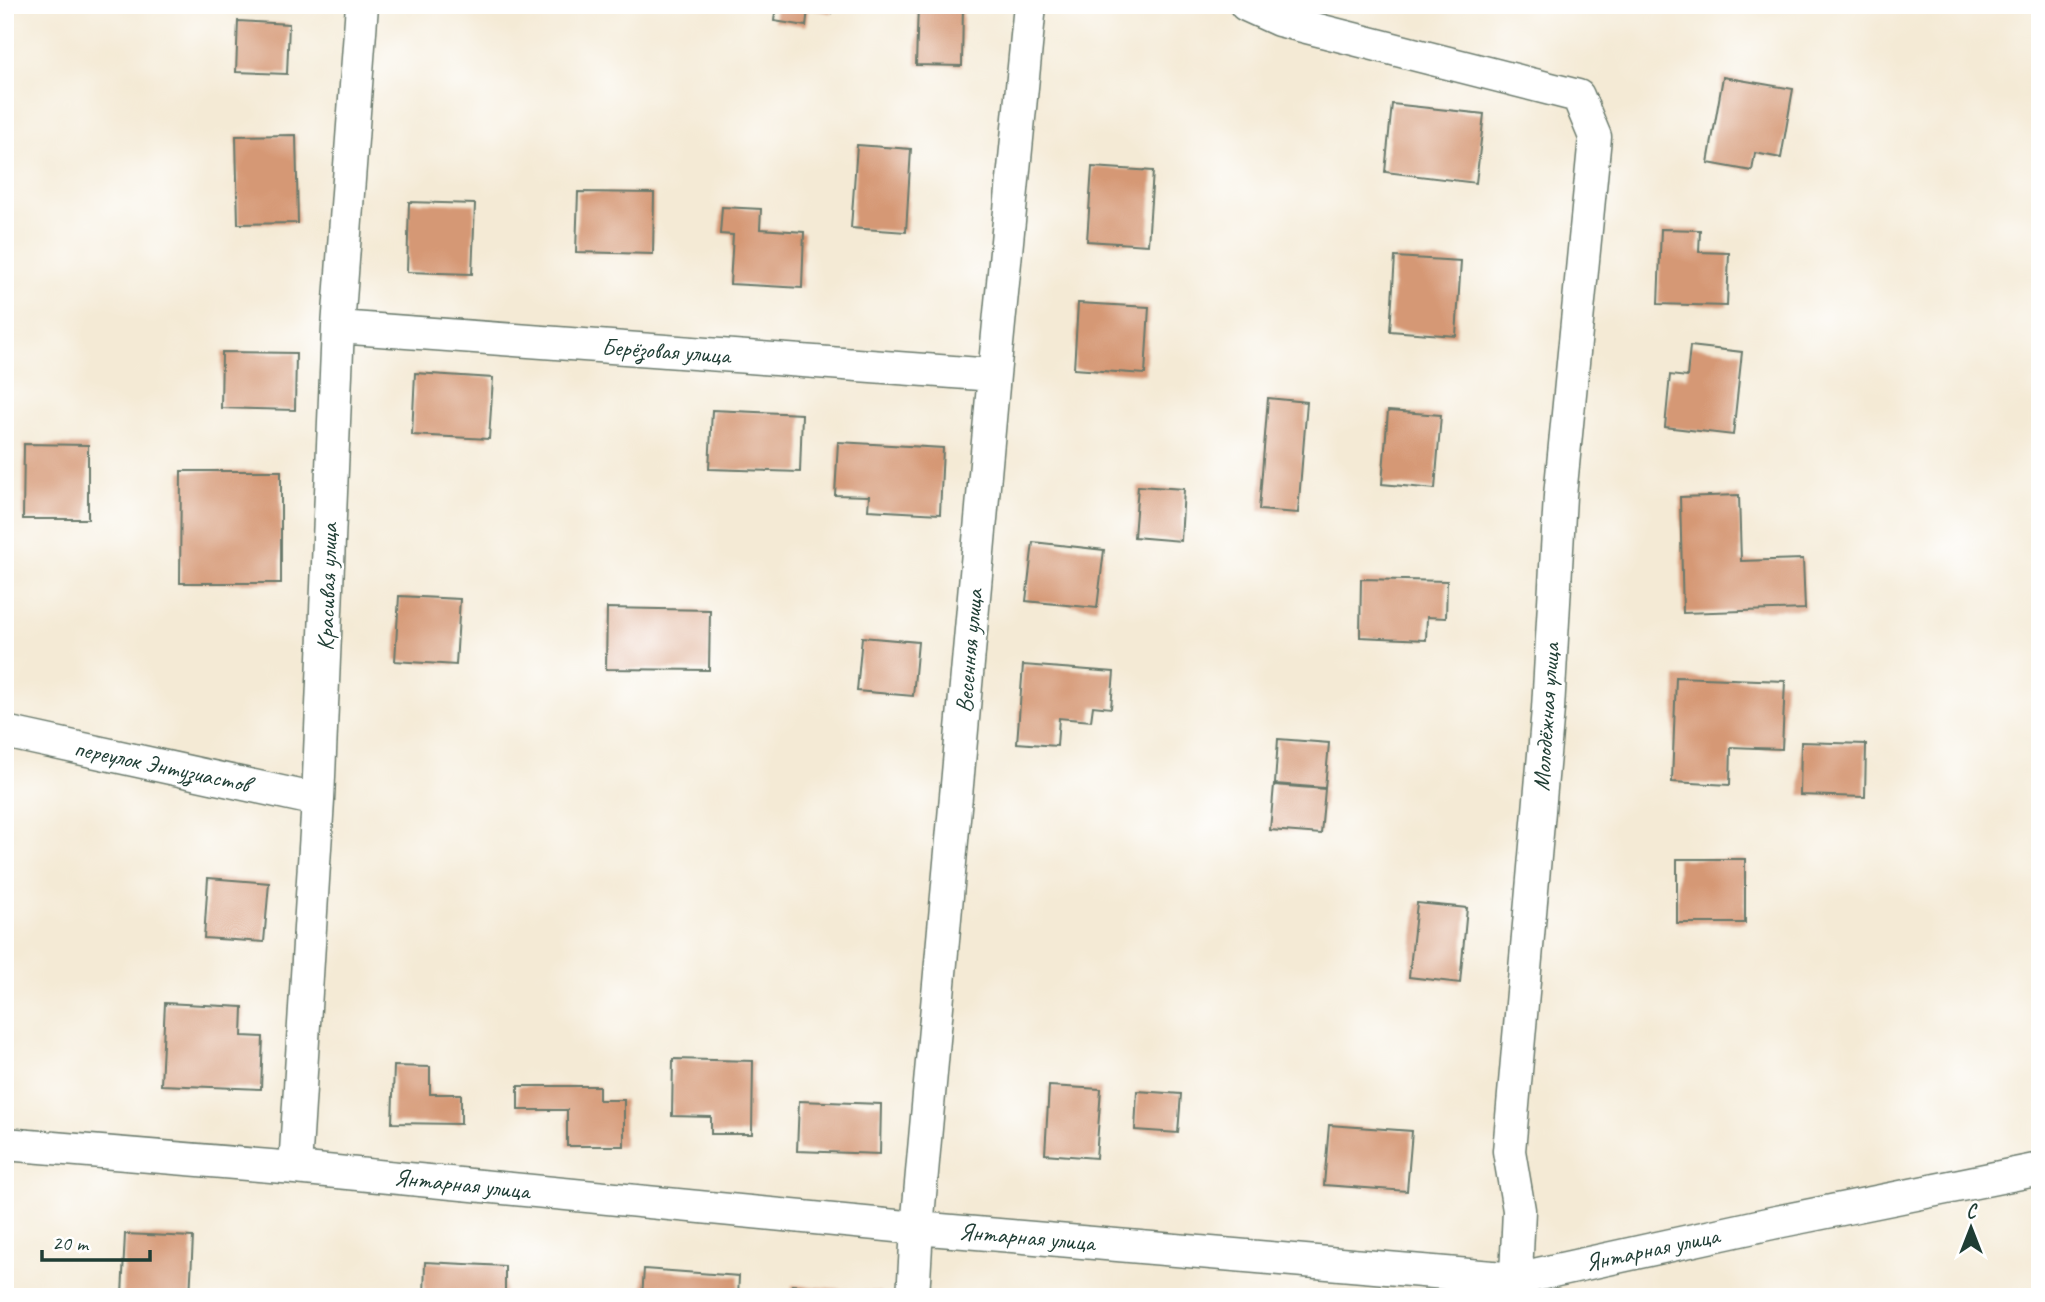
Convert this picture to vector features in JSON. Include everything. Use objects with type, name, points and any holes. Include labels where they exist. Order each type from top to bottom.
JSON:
[{"type":"street","name":"Красивая улица","points":[[295,1168],[318,800],[338,327],[362,5]]},
{"type":"street","name":"Весенняя улица","points":[[913,1297],[994,375],[1030,5]]},
{"type":"street","name":"Молодёжная улица","points":[[1246,5],[1279,20],[1578,96],[1595,137],[1560,496],[1548,709],[1509,1151],[1519,1210],[1516,1288]]},
{"type":"street","name":"Берёзовая улица","points":[[338,327],[994,375]]},
{"type":"street","name":"переулок Энтузиастов","points":[[5,732],[318,800]]},
{"type":"street","name":"Янтарная улица","points":[[5,1144],[295,1168],[1516,1288],[1772,1223],[2040,1169]]},
{"type":"building","points":[[776,5],[832,5],[831,13],[808,9],[806,26],[774,21]]},
{"type":"building","points":[[918,5],[963,5],[962,66],[916,65]]},
{"type":"building","points":[[238,21],[289,24],[287,74],[236,72]]},
{"type":"building","points":[[1723,77],[1793,89],[1781,158],[1755,153],[1752,171],[1708,163]]},
{"type":"building","points":[[1392,104],[1484,114],[1476,183],[1385,172]]},
{"type":"building","points":[[296,135],[298,223],[238,224],[236,136]]},
{"type":"building","points":[[857,145],[911,149],[906,232],[851,228]]},
{"type":"building","points":[[1092,167],[1153,171],[1148,245],[1087,241]]},
{"type":"building","points":[[578,192],[654,193],[653,254],[576,252]]},
{"type":"building","points":[[409,202],[475,204],[472,274],[407,272]]},
{"type":"building","points":[[722,207],[761,209],[760,229],[804,232],[802,288],[730,284],[733,235],[720,234]]},
{"type":"building","points":[[1661,229],[1700,230],[1699,252],[1729,253],[1727,306],[1658,304]]},
{"type":"building","points":[[1395,257],[1461,261],[1456,336],[1390,331]]},
{"type":"building","points":[[1078,303],[1149,307],[1145,374],[1074,369]]},
{"type":"building","points":[[1690,346],[1742,352],[1733,435],[1665,427],[1670,375],[1687,377]]},
{"type":"building","points":[[222,352],[296,353],[295,410],[221,408]]},
{"type":"building","points":[[415,373],[493,378],[489,439],[412,435]]},
{"type":"building","points":[[1268,398],[1307,402],[1298,513],[1259,510]]},
{"type":"building","points":[[712,410],[802,414],[800,472],[709,469]]},
{"type":"building","points":[[1388,411],[1441,415],[1435,489],[1382,484]]},
{"type":"building","points":[[838,442],[943,448],[940,514],[868,510],[869,496],[835,495]]},
{"type":"building","points":[[24,444],[88,445],[88,519],[23,519]]},
{"type":"building","points":[[181,471],[281,471],[281,583],[180,583]]},
{"type":"building","points":[[1138,486],[1184,489],[1181,541],[1134,537]]},
{"type":"building","points":[[1739,495],[1741,561],[1803,559],[1805,609],[1683,613],[1680,497]]},
{"type":"building","points":[[1033,542],[1104,550],[1097,608],[1026,601]]},
{"type":"building","points":[[1361,579],[1447,581],[1446,618],[1427,617],[1426,640],[1360,637]]},
{"type":"building","points":[[399,596],[460,599],[456,665],[395,661]]},
{"type":"building","points":[[607,608],[710,610],[709,670],[606,669]]},
{"type":"building","points":[[862,637],[918,642],[913,696],[857,691]]},
{"type":"building","points":[[1023,665],[1114,672],[1111,708],[1093,706],[1091,721],[1059,718],[1057,746],[1017,743]]},
{"type":"building","points":[[1676,677],[1785,681],[1782,749],[1731,747],[1730,785],[1672,782]]},
{"type":"building","points":[[1278,739],[1329,743],[1325,788],[1275,784]]},
{"type":"building","points":[[1801,742],[1866,744],[1865,797],[1800,795]]},
{"type":"building","points":[[1274,785],[1325,789],[1321,834],[1270,830]]},
{"type":"building","points":[[1677,859],[1745,859],[1745,923],[1677,923]]},
{"type":"building","points":[[208,878],[269,883],[264,942],[204,938]]},
{"type":"building","points":[[1417,903],[1467,908],[1460,983],[1409,977]]},
{"type":"building","points":[[165,1003],[243,1007],[242,1036],[263,1037],[261,1089],[161,1085]]},
{"type":"building","points":[[673,1059],[753,1061],[752,1134],[711,1134],[711,1117],[672,1116]]},
{"type":"building","points":[[394,1066],[430,1067],[430,1094],[461,1094],[461,1124],[392,1123]]},
{"type":"building","points":[[518,1086],[599,1086],[599,1100],[624,1100],[624,1146],[567,1146],[567,1110],[518,1110]]},
{"type":"building","points":[[1049,1086],[1101,1089],[1096,1158],[1045,1154]]},
{"type":"building","points":[[1137,1091],[1181,1094],[1178,1133],[1135,1130]]},
{"type":"building","points":[[799,1101],[881,1104],[880,1154],[797,1151]]},
{"type":"building","points":[[1329,1125],[1412,1131],[1407,1191],[1324,1185]]},
{"type":"building","points":[[125,1234],[193,1237],[190,1297],[122,1295]]},
{"type":"building","points":[[425,1262],[505,1266],[505,1297],[424,1297]]},
{"type":"building","points":[[644,1269],[739,1276],[738,1297],[642,1297]]},
{"type":"building","points":[[792,1285],[881,1292],[881,1297],[791,1297]]}]
